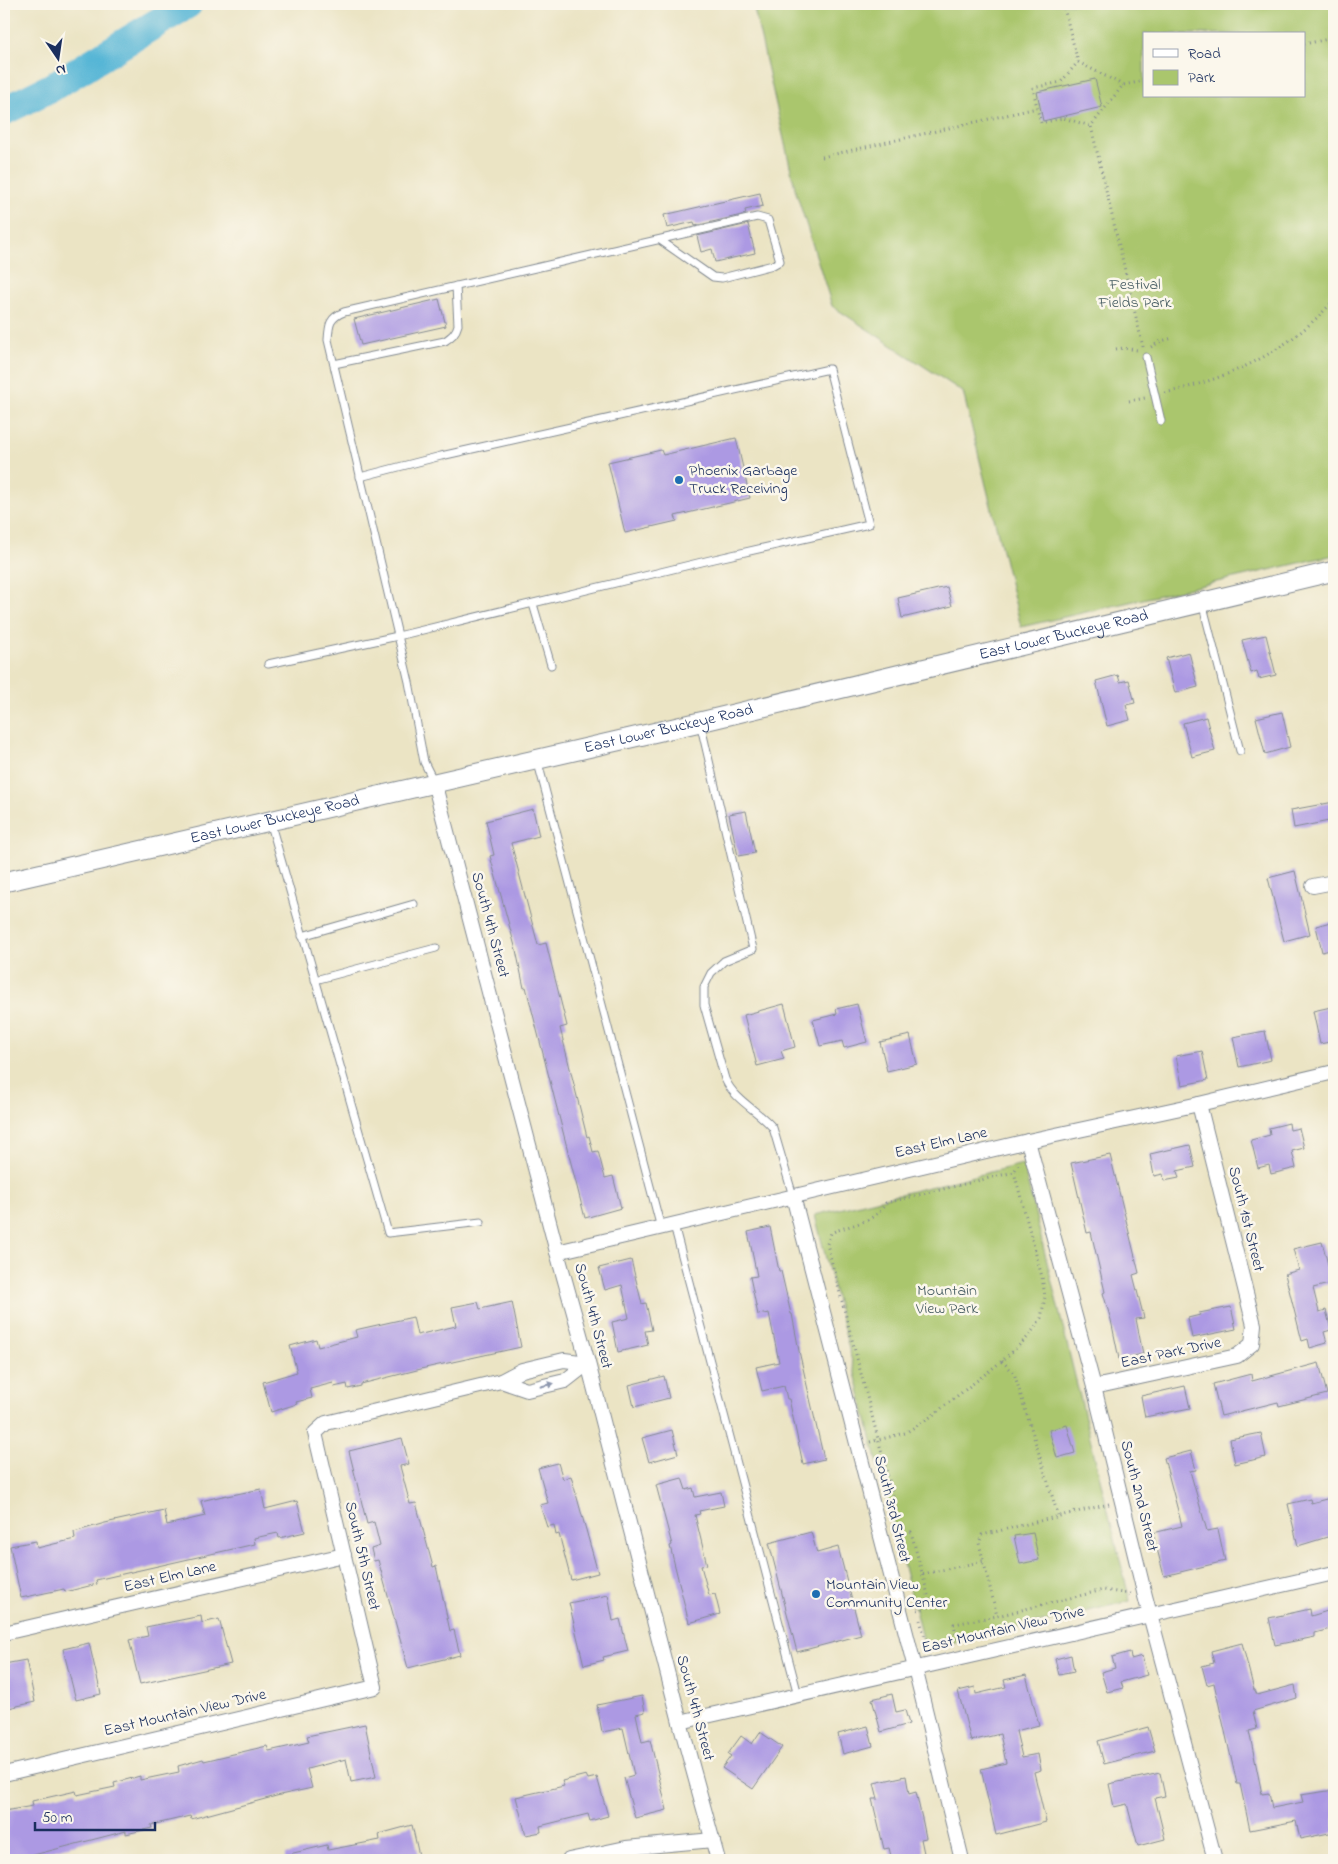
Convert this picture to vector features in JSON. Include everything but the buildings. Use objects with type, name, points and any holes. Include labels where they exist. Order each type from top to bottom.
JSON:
[{"type":"main road","name":"East Lower Buckeye Road","points":[[4,882],[700,722],[1334,571]]},
{"type":"street","name":"South 4th Street","points":[[434,782],[557,1252],[588,1363],[680,1722],[718,1860]]},
{"type":"street","points":[[1313,886],[1334,882]]},
{"type":"street","name":"East Elm Lane","points":[[557,1252],[1028,1141],[1199,1104],[1334,1072]]},
{"type":"street","name":"South 1st Street","points":[[1199,1104],[1254,1326],[1252,1344]]},
{"type":"street","name":"South 2nd Street","points":[[1028,1141],[1094,1388],[1145,1596],[1215,1860]]},
{"type":"street","name":"South 3rd Street","points":[[793,1196],[915,1668],[962,1860]]},
{"type":"street","name":"East Park Drive","points":[[1094,1388],[1237,1356],[1252,1344]]},
{"type":"street","points":[[501,1381],[522,1370],[564,1360],[588,1363]]},
{"type":"street","points":[[501,1381],[527,1390],[565,1381],[588,1363]]},
{"type":"street","name":"South 5th Street","points":[[375,1687],[314,1433],[326,1423],[501,1381]]},
{"type":"street","name":"East Elm Lane","points":[[4,1633],[344,1555]]},
{"type":"street","name":"East Mountain View Drive","points":[[680,1722],[1334,1573]]},
{"type":"street","name":"East Mountain View Drive","points":[[4,1774],[375,1687]]},
{"type":"street","points":[[569,1860],[626,1848],[713,1840]]},
{"type":"lane","points":[[434,782],[424,762],[409,682],[328,340],[329,325],[335,316],[344,312],[456,286],[757,218],[768,220],[780,260],[773,265],[748,272],[722,278],[713,277],[660,240]]},
{"type":"lane","points":[[334,364],[445,341],[452,337],[458,325],[456,286]]},
{"type":"lane","points":[[1146,357],[1161,421]]},
{"type":"lane","points":[[268,664],[398,636],[710,560],[869,524],[829,369],[441,456],[360,477]]},
{"type":"lane","points":[[1202,602],[1240,751]]},
{"type":"lane","points":[[533,604],[551,665]]},
{"type":"lane","points":[[700,722],[753,949],[724,961],[711,973],[704,987],[704,1005],[727,1084],[739,1100],[767,1120],[774,1128],[793,1196]]},
{"type":"lane","points":[[537,759],[798,1695]]},
{"type":"lane","points":[[270,820],[388,1233],[481,1222]]},
{"type":"lane","points":[[302,936],[414,904]]},
{"type":"lane","points":[[315,980],[436,948]]},
{"type":"path","points":[[1063,4],[1078,62],[1123,86]]},
{"type":"path","points":[[1306,44],[1334,38]]},
{"type":"path","points":[[1078,62],[1061,82],[1033,88],[1042,124],[1064,118],[1091,126]]},
{"type":"path","points":[[1091,126],[1123,86],[1143,81]]},
{"type":"path","points":[[822,157],[1038,108]]},
{"type":"path","points":[[1091,126],[1146,357]]},
{"type":"path","points":[[1130,401],[1178,390],[1247,367],[1265,357],[1308,327],[1334,300]]},
{"type":"path","points":[[857,1445],[905,1433],[929,1418],[1002,1361],[1029,1336],[1041,1318],[1045,1296],[1042,1277],[1014,1172],[1028,1141]]},
{"type":"path","points":[[903,1534],[827,1244],[831,1233],[871,1219],[882,1210],[886,1202],[1014,1172]]},
{"type":"path","points":[[1002,1361],[1014,1373],[1058,1515]]},
{"type":"path","points":[[997,1616],[979,1543],[982,1535],[1122,1501]]},
{"type":"path","points":[[882,1539],[911,1532],[931,1606],[916,1610],[925,1638],[933,1646],[957,1640],[954,1624],[997,1616],[1102,1590],[1145,1596]]},
{"type":"path","points":[[923,1574],[984,1561]]},
{"type":"green space","name":"Festival Fields Park","points":[[753,4],[1334,4],[1334,555],[1021,627],[963,392],[832,306],[796,192]]},
{"type":"green space","name":"Mountain View Park","points":[[1023,1164],[1130,1601],[925,1650],[815,1215]]},
{"type":"sand","points":[[165,4],[205,4],[57,92],[4,119],[4,100],[60,72]]},
{"type":"waterway","points":[[4,111],[52,87],[188,4]]},
{"type":"place","name":"Phoenix Garbage Truck Receiving","points":[[679,480]]},
{"type":"place","name":"Mountain View Community Center","points":[[816,1594]]}]
